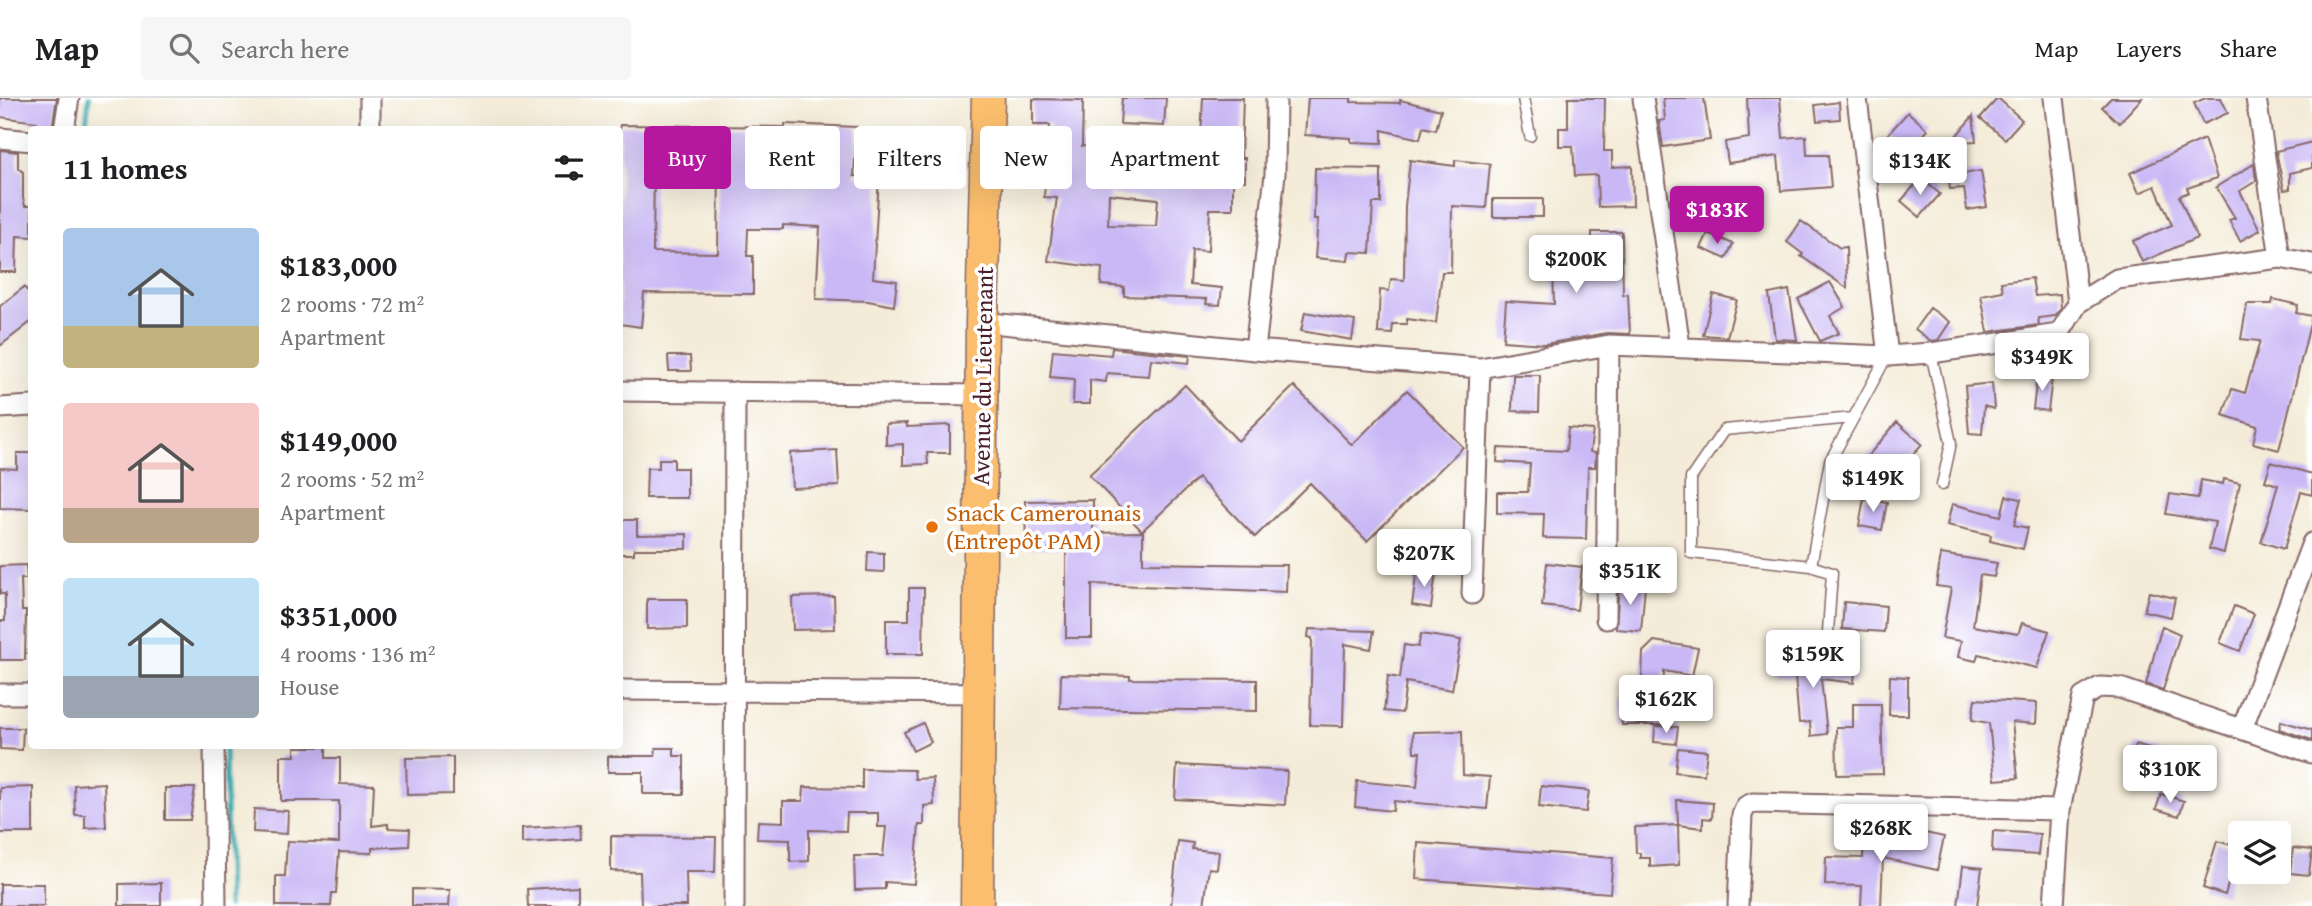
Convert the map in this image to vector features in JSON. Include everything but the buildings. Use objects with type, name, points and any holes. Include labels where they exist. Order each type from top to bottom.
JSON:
[{"type":"main road","name":"Avenue du Lieutenant","points":[[977,906],[982,322],[988,98]]},
{"type":"street","points":[[65,126],[69,98]]},
{"type":"street","points":[[370,98],[370,126]]},
{"type":"street","points":[[1255,350],[1275,174],[1276,98]]},
{"type":"street","points":[[1643,98],[1680,346]]},
{"type":"street","points":[[1857,98],[1888,356]]},
{"type":"street","points":[[2054,98],[2078,303]]},
{"type":"street","points":[[2256,98],[2280,258]]},
{"type":"street","points":[[0,138],[28,141]]},
{"type":"street","points":[[982,322],[1255,350],[1480,368],[1609,345],[1888,356],[1931,353],[2059,334],[2078,303],[2117,279],[2280,258],[2312,264]]},
{"type":"street","points":[[1606,619],[1609,345]]},
{"type":"street","points":[[1472,594],[1480,368]]},
{"type":"street","points":[[623,391],[983,395]]},
{"type":"street","points":[[734,906],[735,392]]},
{"type":"street","points":[[0,408],[28,405]]},
{"type":"street","points":[[2242,729],[2312,543]]},
{"type":"street","points":[[2054,906],[2060,810],[2082,697],[2100,687],[2120,688],[2312,753]]},
{"type":"street","points":[[623,691],[979,693]]},
{"type":"street","points":[[0,694],[28,694]]},
{"type":"street","points":[[214,749],[216,906]]},
{"type":"street","points":[[1738,906],[1742,815],[1746,806],[1754,803],[2060,810]]},
{"type":"lane","points":[[1523,98],[1530,136]]},
{"type":"lane","points":[[1931,353],[1951,443],[1942,485]]},
{"type":"lane","points":[[1811,566],[1830,461],[1888,356]]},
{"type":"lane","points":[[1828,632],[1832,573],[1811,566],[1691,553],[1690,478],[1724,430],[1853,418]]},
{"type":"waterway","points":[[87,126],[89,98]]},
{"type":"waterway","points":[[225,749],[228,906]]},
{"type":"place","name":"Snack Camerounais (Entrepôt PAM)","points":[[932,527]]}]
